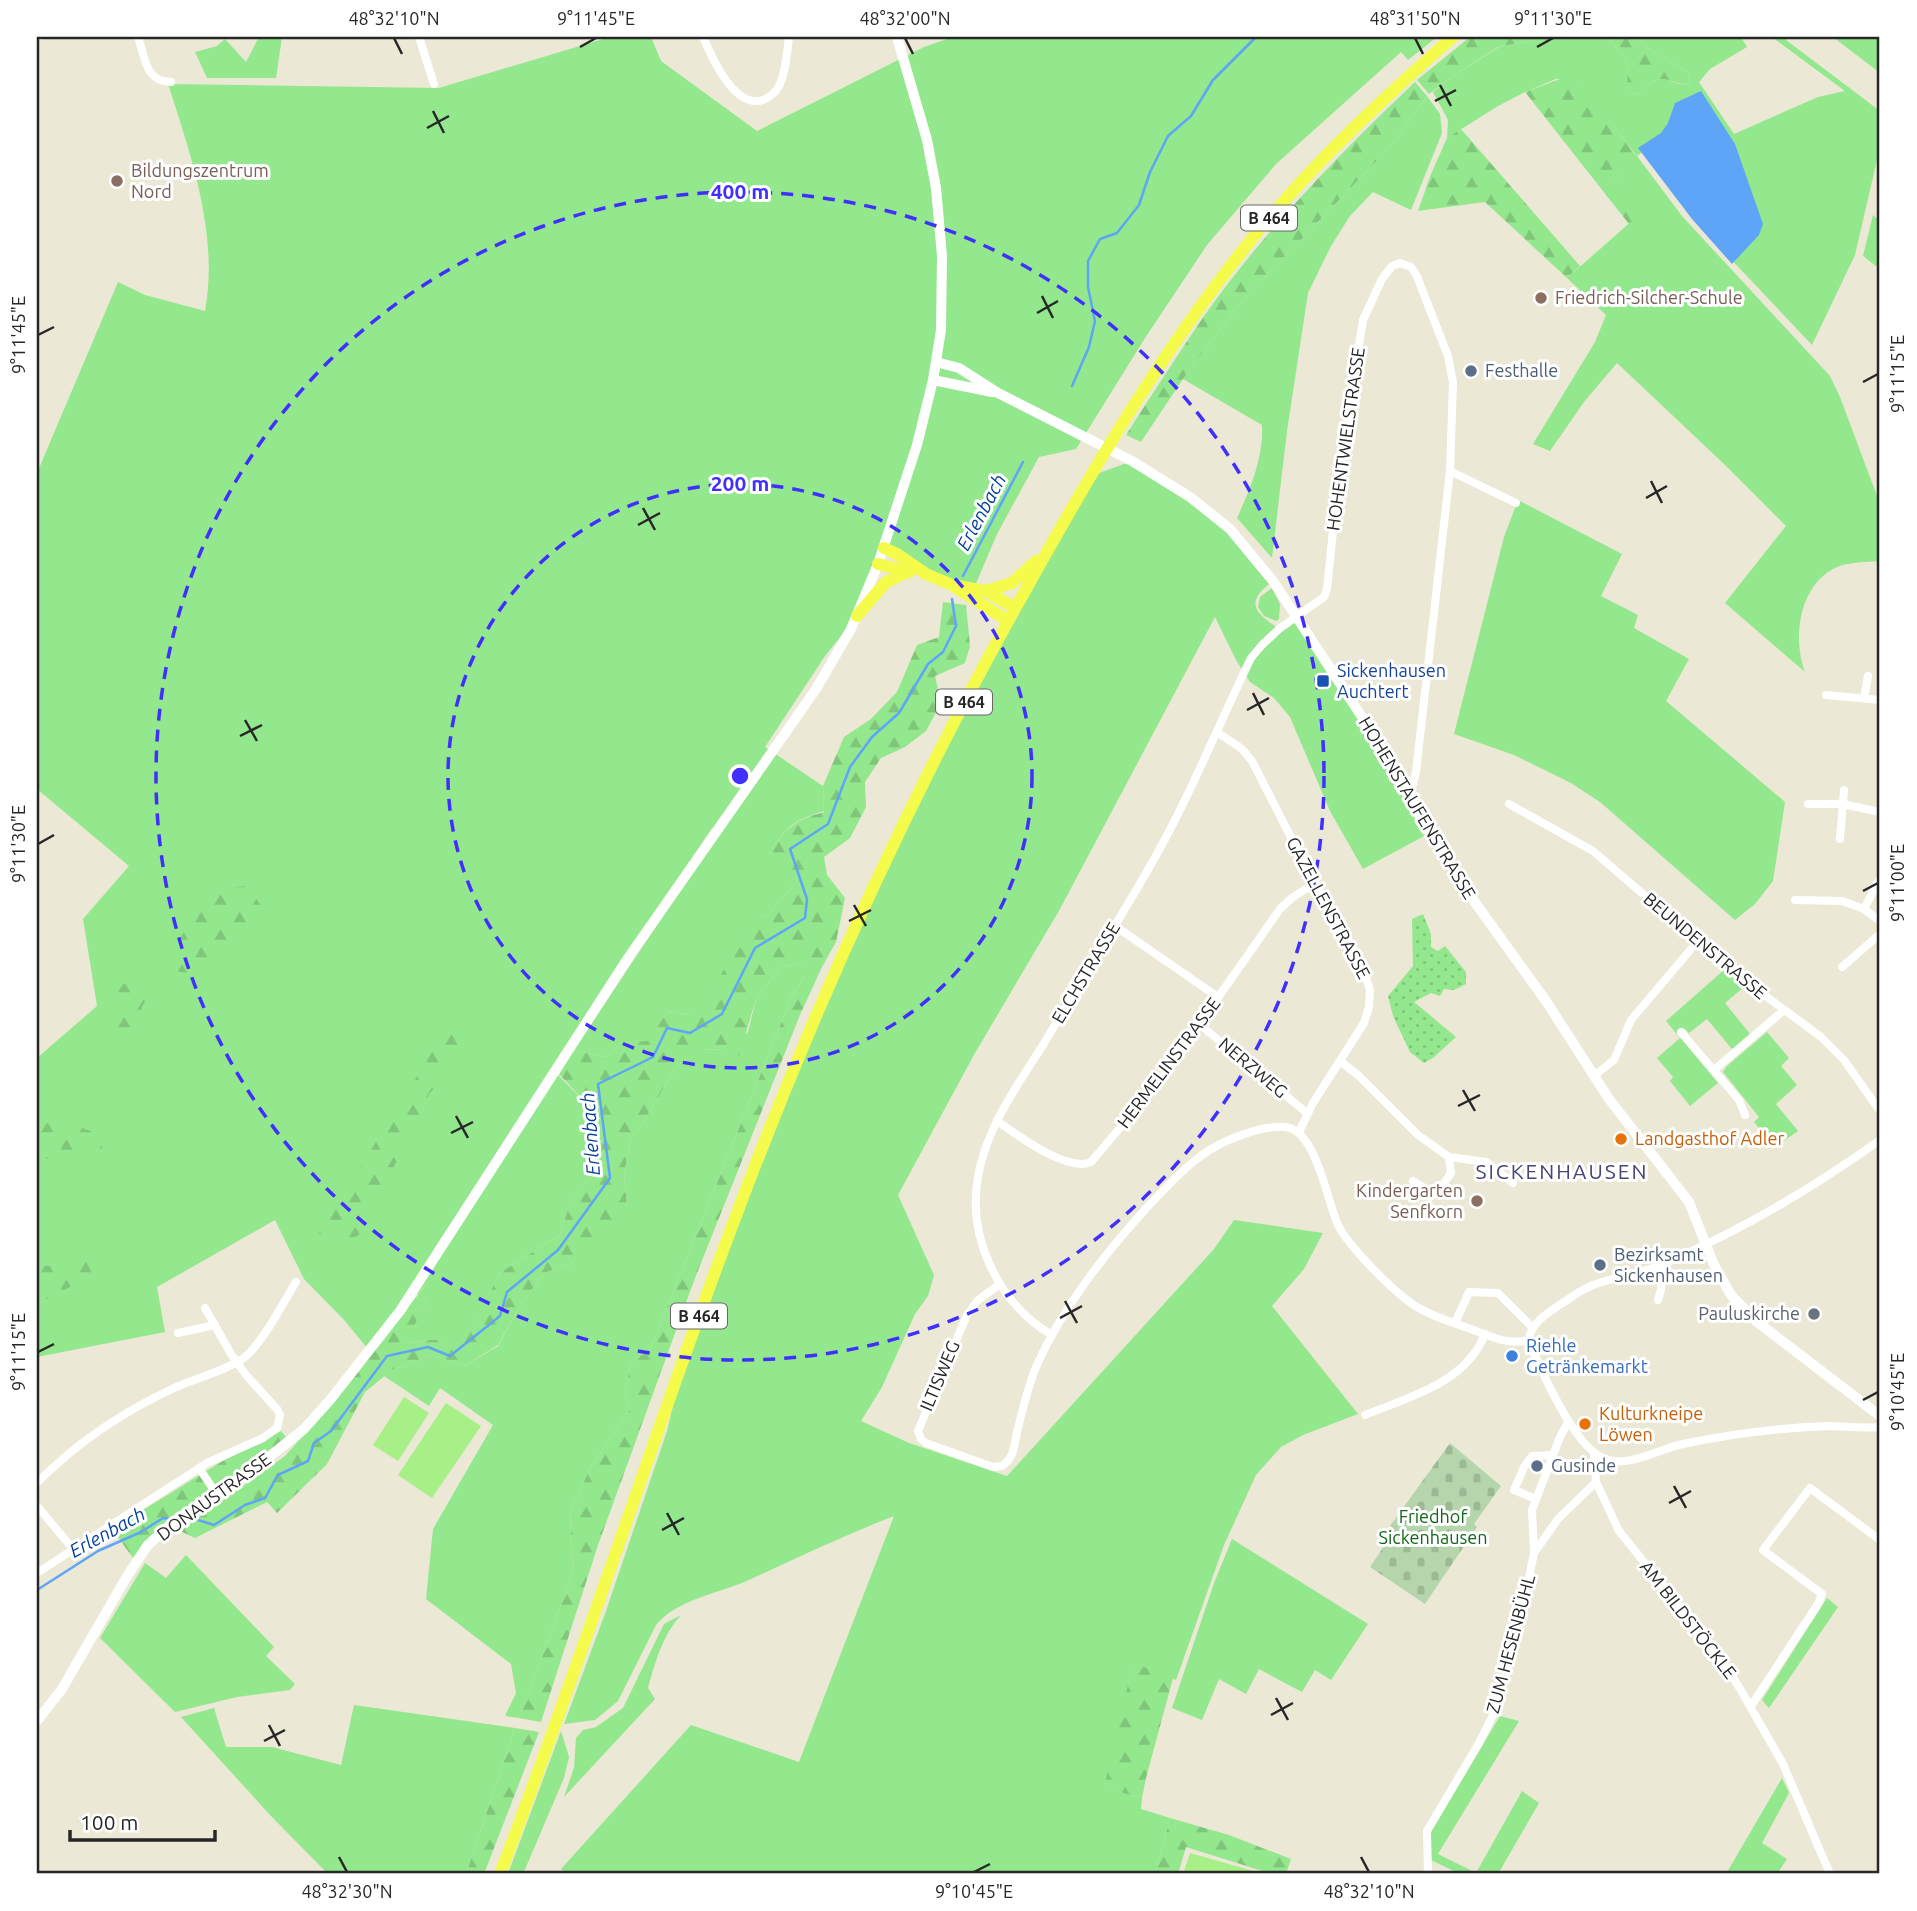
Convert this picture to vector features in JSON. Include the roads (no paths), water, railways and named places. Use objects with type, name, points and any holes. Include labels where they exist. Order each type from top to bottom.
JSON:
[{"type":"main road","name":"B 464","points":[[500,1874],[708,1292],[802,1049],[906,816],[1014,608],[1159,366],[1233,262],[1325,156],[1391,91],[1453,37]]},
{"type":"main road","points":[[986,591],[1012,583],[1050,545]]},
{"type":"main road","points":[[884,548],[926,574],[952,584],[986,591],[1014,608]]},
{"type":"main road","points":[[878,564],[926,574]]},
{"type":"main road","points":[[857,616],[886,583],[907,572]]},
{"type":"main road","points":[[952,584],[1008,621]]},
{"type":"street","points":[[138,37],[152,76],[171,82]]},
{"type":"street","points":[[419,37],[434,84]]},
{"type":"street","points":[[703,37],[731,86],[741,97],[754,101],[768,98],[779,86],[789,37]]},
{"type":"street","name":"DONAUSTRASSE","points":[[37,1721],[62,1689],[139,1556],[174,1521],[275,1453],[304,1429],[390,1325],[421,1282],[628,958],[816,689],[857,616],[884,548],[917,446],[933,380],[943,302],[941,233],[934,173],[897,37]]},
{"type":"street","name":"HOHENTWIELSTRASSE","points":[[1295,615],[1318,603],[1327,589],[1339,473],[1363,320],[1371,299],[1389,270],[1396,264],[1404,263],[1416,274],[1450,367],[1454,402],[1450,471]]},
{"type":"street","name":"HOHENSTAUFENSTRASSE","points":[[936,362],[959,368],[998,393],[1132,461],[1192,498],[1230,529],[1269,576],[1364,720],[1469,894],[1546,1001],[1621,1115],[1689,1202],[1725,1286],[1749,1315],[1880,1416]]},
{"type":"street","name":"HOHENSTAUFENSTRASSE","points":[[933,380],[998,393]]},
{"type":"street","points":[[1407,793],[1416,772],[1450,471],[1516,503]]},
{"type":"street","name":"ELCHSTRASSE","points":[[1052,1335],[1020,1310],[1000,1284],[988,1261],[981,1238],[976,1194],[984,1149],[997,1121],[1154,860],[1251,658],[1295,615]]},
{"type":"street","points":[[1864,698],[1868,676]]},
{"type":"street","points":[[1826,695],[1880,701]]},
{"type":"street","name":"GAZELLENSTRASSE","points":[[1217,732],[1235,743],[1252,761],[1315,883],[1361,962],[1370,990],[1364,1023],[1307,1113],[1299,1132]]},
{"type":"street","points":[[1840,839],[1844,790]]},
{"type":"street","name":"BEUNDENSTRASSE","points":[[1509,804],[1593,851],[1697,942],[1829,1044],[1880,1111]]},
{"type":"street","points":[[1808,804],[1843,804],[1880,812]]},
{"type":"street","points":[[1864,909],[1880,878]]},
{"type":"street","name":"HERMELINSTRASSE","points":[[997,1121],[1071,1164],[1078,1166],[1091,1163],[1159,1082],[1280,909],[1315,883]]},
{"type":"street","points":[[1795,900],[1834,900],[1864,909],[1880,921]]},
{"type":"street","points":[[1115,926],[1218,997]]},
{"type":"street","points":[[1842,967],[1880,934]]},
{"type":"street","points":[[1594,1076],[1614,1060],[1631,1020],[1697,942]]},
{"type":"street","points":[[1714,1070],[1784,1010]]},
{"type":"street","name":"NERZWEG","points":[[1199,1024],[1307,1113]]},
{"type":"street","points":[[1681,1031],[1739,1100],[1745,1115]]},
{"type":"street","points":[[1340,1061],[1359,1076],[1418,1135],[1449,1157],[1486,1162],[1513,1183]]},
{"type":"street","points":[[1052,1335],[1084,1285],[1116,1244],[1159,1195],[1196,1160],[1225,1142],[1251,1133],[1283,1127],[1299,1132],[1310,1144],[1337,1221],[1350,1243],[1412,1304],[1508,1342],[1529,1340]]},
{"type":"street","points":[[1880,1140],[1798,1196],[1663,1265],[1590,1286],[1532,1327],[1529,1340],[1568,1422],[1598,1455],[1620,1461],[1682,1444],[1785,1430],[1835,1426],[1880,1427]]},
{"type":"street","points":[[1413,1181],[1431,1192],[1438,1192],[1451,1173],[1449,1157]]},
{"type":"street","points":[[1658,1300],[1663,1265]]},
{"type":"street","points":[[37,1483],[76,1447],[114,1420],[171,1389],[237,1363],[249,1354],[296,1282]]},
{"type":"street","name":"ILTISWEG","points":[[1000,1284],[978,1300],[967,1315],[918,1431],[921,1439],[930,1445],[985,1465],[1002,1466],[1012,1454],[1032,1379],[1052,1335]]},
{"type":"street","points":[[1455,1323],[1469,1292],[1495,1292],[1532,1327]]},
{"type":"street","points":[[37,1573],[199,1468],[263,1438],[279,1423],[278,1409],[237,1363],[205,1308]]},
{"type":"street","points":[[177,1333],[215,1325]]},
{"type":"street","points":[[1365,1415],[1451,1377],[1474,1354],[1485,1334]]},
{"type":"street","points":[[1534,1553],[1531,1517],[1568,1422]]},
{"type":"street","points":[[1536,1499],[1514,1490],[1532,1456],[1553,1455]]},
{"type":"street","points":[[1596,1482],[1598,1455]]},
{"type":"street","points":[[199,1468],[216,1493]]},
{"type":"street","name":"ZUM HESENBÜHL","points":[[1428,1874],[1427,1832],[1496,1709],[1522,1613],[1534,1553],[1558,1519],[1596,1482]]},
{"type":"street","name":"AM BILDSTÖCKLE","points":[[1596,1482],[1619,1531],[1715,1650],[1751,1706],[1783,1764],[1830,1874]]},
{"type":"street","points":[[1751,1706],[1822,1594],[1763,1550],[1810,1488],[1880,1540]]},
{"type":"street","points":[[37,1506],[73,1549]]},
{"type":"water","points":[[1701,91],[1735,144],[1763,224],[1759,235],[1732,264],[1692,219],[1638,148],[1661,133],[1668,123],[1675,103]]},
{"type":"waterway","name":"Erlenbach","points":[[1072,386],[1089,347],[1095,321],[1088,287],[1088,261],[1100,239],[1117,233],[1139,205],[1150,172],[1168,136],[1191,116],[1213,80],[1256,37]]},
{"type":"waterway","name":"Erlenbach","points":[[963,576],[1023,462]]},
{"type":"waterway","name":"Erlenbach","points":[[185,1519],[214,1525],[245,1505],[265,1498],[278,1475],[308,1461],[314,1443],[331,1431],[387,1356],[428,1347],[450,1356],[500,1316],[507,1292],[558,1250],[610,1178],[598,1084],[653,1057],[667,1028],[690,1033],[722,1014],[755,948],[805,918],[807,899],[790,849],[828,824],[850,767],[872,737],[899,713],[928,664],[943,652],[956,626],[952,599]]},
{"type":"waterway","name":"Erlenbach","points":[[37,1590],[98,1551],[141,1532],[163,1518],[172,1519]]},
{"type":"place","name":"Bildungszentrum Nord","points":[[117,181]]},
{"type":"place","name":"Friedrich-Silcher-Schule","points":[[1541,298]]},
{"type":"place","name":"Festhalle","points":[[1471,371]]},
{"type":"place","name":"Sickenhausen Auchtert","points":[[1323,681]]},
{"type":"place","name":"Landgasthof Adler","points":[[1621,1139]]},
{"type":"place","name":"Kindergarten Senfkorn","points":[[1477,1201]]},
{"type":"place","name":"Bezirksamt Sickenhausen","points":[[1600,1265]]},
{"type":"place","name":"Pauluskirche","points":[[1814,1314]]},
{"type":"place","name":"Riehle Getränkemarkt","points":[[1512,1356]]},
{"type":"place","name":"Kulturkneipe Löwen","points":[[1585,1424]]},
{"type":"place","name":"Gusinde","points":[[1537,1466]]},
{"type":"district","name":"SICKENHAUSEN","points":[[1562,1172]]},
{"type":"park label","name":"Friedhof Sickenhausen","points":[[1433,1527]]}]
